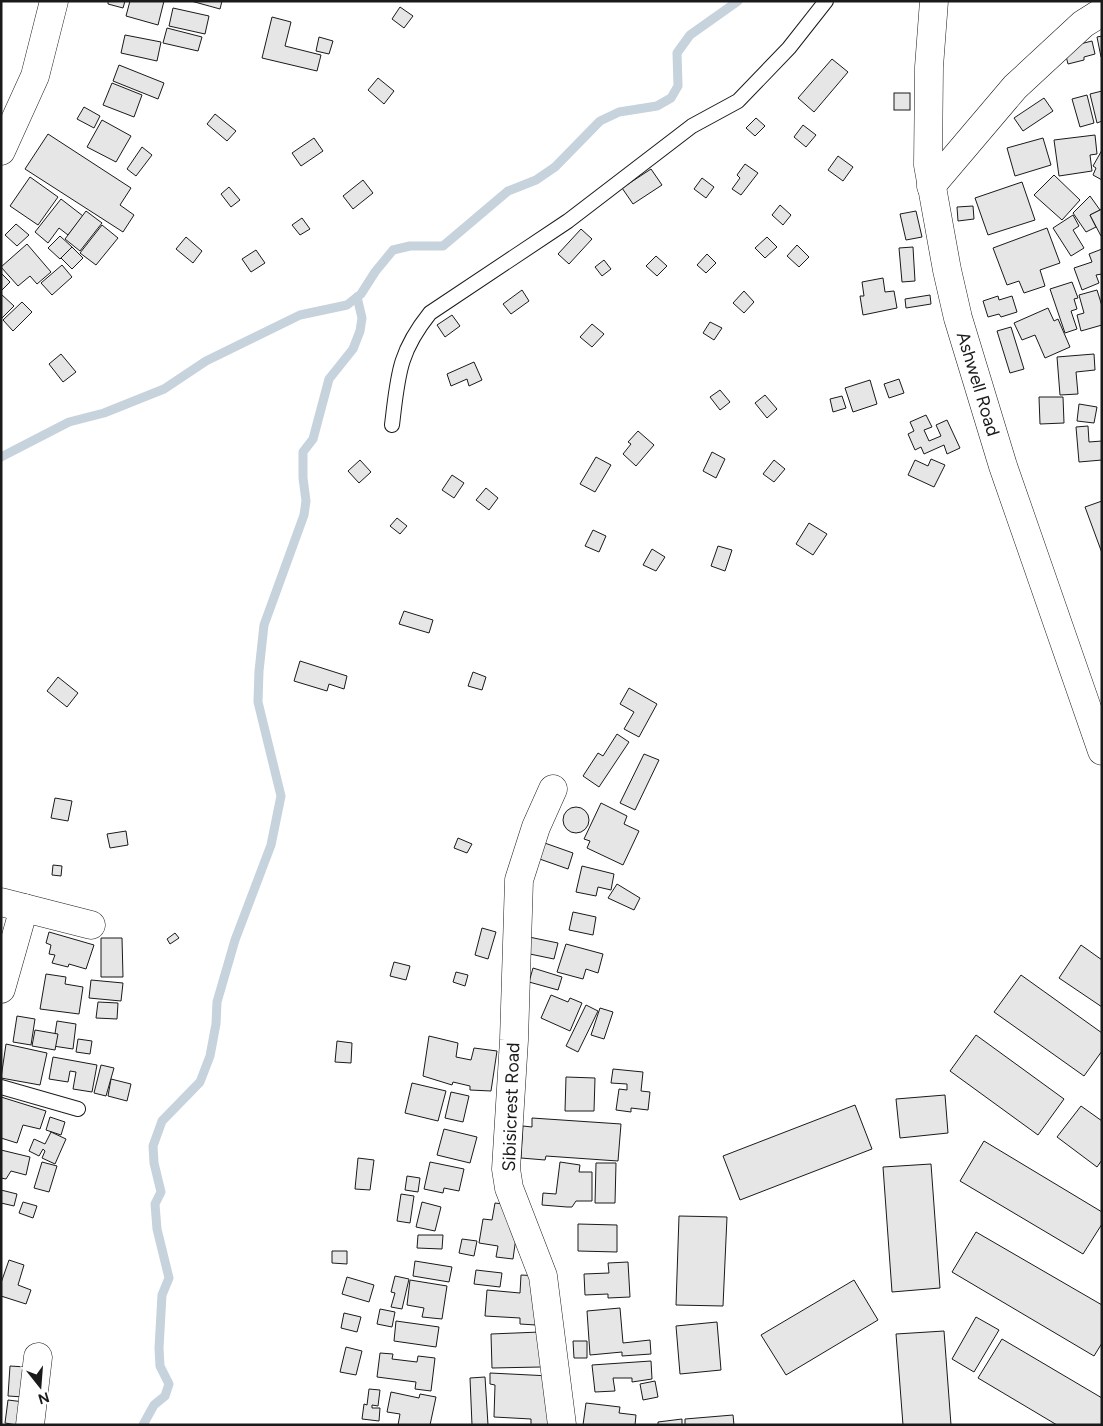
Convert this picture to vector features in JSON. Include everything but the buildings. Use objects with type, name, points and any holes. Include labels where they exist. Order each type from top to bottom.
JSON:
[{"type":"street","points":[[1,151],[34,76],[54,1]]},
{"type":"street","name":"Ashwell Road","points":[[934,1],[929,67],[928,165],[958,318],[1003,466],[1102,751]]},
{"type":"street","points":[[931,186],[1015,87],[1083,24],[1102,12]]},
{"type":"street","name":"Sibisicrest Road","points":[[553,789],[536,827],[519,880],[514,1040],[506,1169],[509,1188],[543,1276],[562,1425]]},
{"type":"street","points":[[1,989],[12,905],[92,925]]},
{"type":"street","points":[[30,1425],[38,1357]]},
{"type":"lane","points":[[392,425],[402,356],[416,331],[430,313],[568,220],[692,126],[738,101],[789,48],[826,1]]},
{"type":"lane","points":[[1,1087],[78,1109]]},
{"type":"waterway","points":[[1,457],[69,422],[104,413],[164,389],[206,361],[300,315],[347,305],[361,294],[375,272],[393,250],[410,246],[443,246],[508,191],[536,180],[555,167],[600,121],[619,112],[657,106],[671,98],[678,86],[677,53],[690,35],[738,1]]},
{"type":"waterway","points":[[143,1425],[154,1405],[165,1396],[169,1384],[160,1366],[159,1348],[162,1295],[169,1278],[157,1229],[155,1204],[161,1192],[154,1163],[153,1146],[162,1121],[200,1082],[210,1056],[216,1024],[217,1002],[235,940],[271,845],[281,796],[258,702],[264,625],[304,515],[306,501],[303,478],[303,452],[313,439],[329,379],[353,349],[360,331],[362,318],[357,297]]}]
